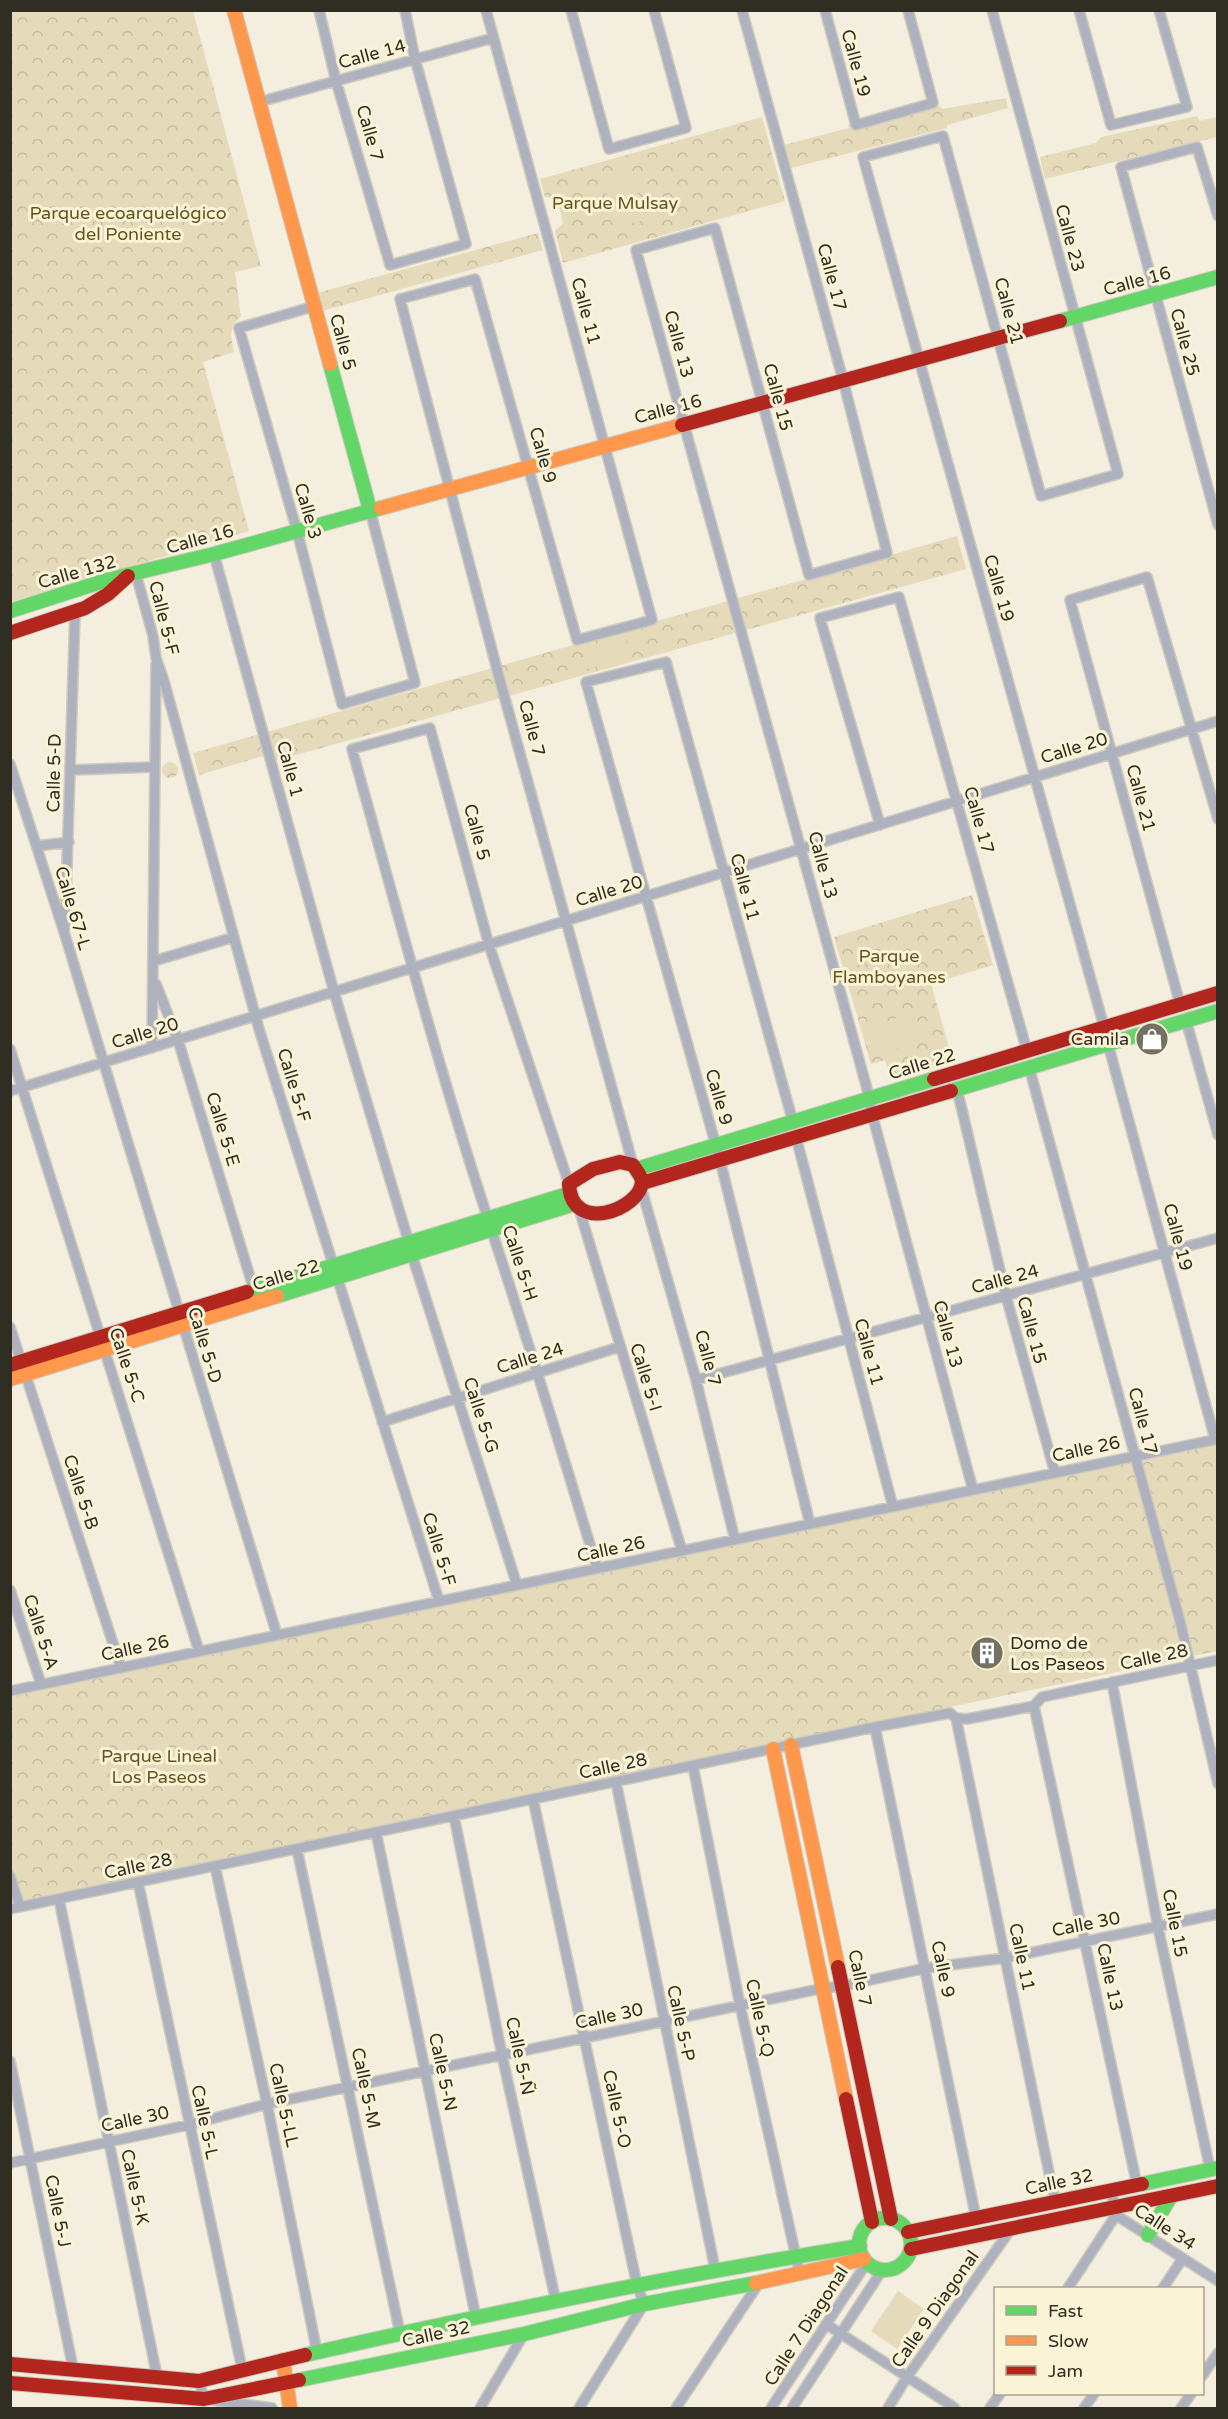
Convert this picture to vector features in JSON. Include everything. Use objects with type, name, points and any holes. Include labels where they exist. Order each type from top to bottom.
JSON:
[{"type":"street","name":"Calle 5","points":[[234,10],[415,683],[342,704]]},
{"type":"street","name":"Calle 7","points":[[319,10],[336,81],[390,265],[466,244],[416,60]]},
{"type":"street","points":[[405,10],[416,60]]},
{"type":"street","name":"Calle 11","points":[[486,10],[652,620],[578,640]]},
{"type":"street","points":[[571,10],[609,149],[686,128],[654,10]]},
{"type":"street","name":"Calle 17","points":[[742,10],[843,380],[887,553],[809,574]]},
{"type":"street","name":"Calle 19","points":[[825,10],[856,125],[933,103],[908,10]]},
{"type":"street","name":"Calle 23","points":[[992,10],[1118,474],[1041,496]]},
{"type":"street","points":[[1079,10],[1111,125],[1187,107],[1159,10]]},
{"type":"street","name":"Calle 14","points":[[259,102],[493,38]]},
{"type":"street","name":"Calle 19","points":[[943,136],[863,157],[1104,1028]]},
{"type":"street","name":"Calle 21","points":[[943,136],[1041,496]]},
{"type":"street","name":"Calle 25","points":[[1218,216],[1197,147],[1121,167],[1218,525]]},
{"type":"street","name":"Calle 15","points":[[636,250],[715,228],[809,574]]},
{"type":"street","name":"Calle 13","points":[[636,250],[867,1088],[868,1099],[973,1490]]},
{"type":"street","name":"Calle 16","points":[[132,575],[1218,277]]},
{"type":"street","name":"Calle 7","points":[[475,279],[400,299],[566,921],[635,1167]]},
{"type":"street","name":"Calle 9","points":[[475,279],[578,640]]},
{"type":"street","name":"Calle 3","points":[[315,306],[238,328],[297,531],[342,704]]},
{"type":"street","name":"Calle 1","points":[[214,554],[334,992]]},
{"type":"street","name":"Calle 132","points":[[10,611],[110,579],[132,575]]},
{"type":"street","name":"Calle 132","points":[[10,633],[96,603],[132,575]]},
{"type":"street","name":"Calle 5-F","points":[[132,575],[153,636],[156,658],[256,1016],[438,1602]]},
{"type":"street","name":"Calle 21","points":[[1180,1004],[1070,600],[1147,577],[1191,729]]},
{"type":"street","name":"Calle 17","points":[[880,825],[820,618],[899,597],[1027,1051]]},
{"type":"street","name":"Calle 5-D","points":[[65,935],[75,612]]},
{"type":"street","name":"Calle 5-E","points":[[152,1048],[156,658]]},
{"type":"street","name":"Calle 11","points":[[666,662],[793,1122]]},
{"type":"street","name":"Calle 9","points":[[666,662],[586,682],[720,1160],[810,1524]]},
{"type":"street","name":"Calle 20","points":[[10,1091],[1218,721]]},
{"type":"street","name":"Calle 5","points":[[413,968],[352,749],[430,728],[489,945]]},
{"type":"street","points":[[1191,729],[1218,819]]},
{"type":"street","name":"Calle 67-L","points":[[10,764],[104,1063]]},
{"type":"street","points":[[70,770],[154,767]]},
{"type":"street","points":[[37,846],[69,842]]},
{"type":"street","points":[[154,961],[234,937]]},
{"type":"street","name":"Calle 5-I","points":[[489,945],[572,1199],[682,1551]]},
{"type":"street","name":"Calle 5-H","points":[[413,968],[597,1568]]},
{"type":"street","name":"Calle 5-E","points":[[154,979],[178,1040],[254,1290]]},
{"type":"street","name":"Calle 5-G","points":[[334,992],[410,1249],[518,1585]]},
{"type":"street","name":"Calle 22","points":[[635,1167],[716,1145],[1218,993]]},
{"type":"street","name":"Calle 22","points":[[642,1185],[1218,1011]]},
{"type":"street","points":[[1186,1020],[1218,1135]]},
{"type":"street","name":"Calle 19","points":[[1108,1044],[1216,1439]]},
{"type":"street","name":"Calle 5-C","points":[[10,1049],[199,1652]]},
{"type":"street","name":"Calle 5-D","points":[[104,1063],[277,1635]]},
{"type":"street","name":"Calle 17","points":[[1029,1067],[1192,1666],[1218,1784]]},
{"type":"street","name":"Calle 15","points":[[957,1089],[1006,1296],[1055,1473]]},
{"type":"street","name":"Calle 11","points":[[796,1137],[892,1507]]},
{"type":"street","points":[[620,1162],[635,1167],[642,1185],[627,1204],[603,1212],[572,1199],[578,1176],[597,1166],[620,1162]]},
{"type":"street","name":"Calle 7","points":[[642,1185],[696,1380],[735,1540]]},
{"type":"street","name":"Calle 22","points":[[10,1379],[19,1367],[180,1320],[572,1199]]},
{"type":"street","name":"Calle 24","points":[[696,1380],[1218,1238]]},
{"type":"street","name":"Calle 22","points":[[180,1320],[254,1290],[335,1272]]},
{"type":"street","name":"Calle 5-B","points":[[10,1327],[19,1367],[121,1668]]},
{"type":"street","name":"Calle 24","points":[[382,1422],[619,1347]]},
{"type":"street","name":"Calle 26","points":[[10,1691],[1216,1439]]},
{"type":"street","name":"Calle 5-A","points":[[10,1590],[41,1684]]},
{"type":"street","name":"Calle 28","points":[[15,1908],[875,1727],[950,1713],[956,1718],[967,1719],[1034,1706],[1042,1697],[1218,1660]]},
{"type":"street","name":"Calle 15","points":[[1112,1682],[1158,1927],[1214,2169]]},
{"type":"street","name":"Calle 13","points":[[1034,1706],[1137,2185]]},
{"type":"street","name":"Calle 11","points":[[956,1718],[1055,2202]]},
{"type":"street","name":"Calle 9","points":[[875,1727],[976,2218]]},
{"type":"street","name":"Calle 7","points":[[791,1745],[891,2219]]},
{"type":"street","name":"Calle 7","points":[[773,1749],[873,2222]]},
{"type":"street","name":"Calle 5-Q","points":[[693,1766],[741,2005],[800,2275]]},
{"type":"street","name":"Calle 5-P","points":[[616,1782],[715,2270]]},
{"type":"street","name":"Calle 5-O","points":[[533,1799],[637,2285],[644,2304]]},
{"type":"street","name":"Calle 5-Ñ","points":[[454,1816],[502,2055],[556,2302]]},
{"type":"street","name":"Calle 5-N","points":[[376,1833],[427,2071],[476,2318]]},
{"type":"street","name":"Calle 5-M","points":[[297,1849],[400,2333]]},
{"type":"street","name":"Calle 5-LL","points":[[215,1866],[267,2104],[317,2352]]},
{"type":"street","points":[[10,1876],[15,1908]]},
{"type":"street","name":"Calle 5-L","points":[[138,1882],[242,2369]]},
{"type":"street","name":"Calle 5-K","points":[[59,1899],[157,2376]]},
{"type":"street","name":"Calle 30","points":[[10,2163],[189,2125],[267,2104],[585,2037],[926,1968],[1005,1958],[1218,1914]]},
{"type":"street","name":"Calle 5-J","points":[[10,2061],[73,2368]]},
{"type":"street","name":"Calle 32","points":[[908,2232],[1214,2169]]},
{"type":"street","name":"Calle 32","points":[[911,2249],[1115,2211],[1218,2186]]},
{"type":"street","name":"Calle 34","points":[[1111,2190],[1115,2211],[1218,2281]]},
{"type":"street","points":[[1148,2235],[1171,2196]]},
{"type":"street","points":[[1069,2287],[1115,2211]]},
{"type":"street","points":[[891,2219],[899,2222],[908,2232],[911,2249],[902,2265],[885,2270],[874,2268],[863,2255],[863,2232],[873,2222],[891,2219]]},
{"type":"street","name":"Calle 9 Diagonal","points":[[888,2409],[1011,2229]]},
{"type":"street","name":"Calle 32","points":[[10,2364],[199,2381],[400,2333],[715,2270],[795,2256],[863,2255]]},
{"type":"street","name":"Calle 32","points":[[10,2383],[204,2399],[525,2334],[644,2304],[800,2275],[863,2255]]},
{"type":"street","name":"Calle 7 Diagonal","points":[[771,2409],[826,2324],[863,2255]]},
{"type":"street","points":[[1164,2287],[1183,2258]]},
{"type":"street","name":"Calle 7 Diagonal","points":[[792,2409],[879,2275],[885,2270]]},
{"type":"street","points":[[676,2409],[759,2283]]},
{"type":"street","points":[[579,2409],[644,2304]]},
{"type":"street","points":[[826,2324],[955,2409]]},
{"type":"street","points":[[480,2409],[525,2334]]},
{"type":"street","points":[[1204,2374],[1218,2353]]},
{"type":"street","points":[[283,2360],[290,2409]]},
{"type":"street","points":[[199,2381],[204,2399],[272,2409]]},
{"type":"street","points":[[990,2409],[999,2395]]},
{"type":"street","points":[[1084,2409],[1093,2395]]},
{"type":"street","points":[[1181,2409],[1190,2395]]},
{"type":"green space","name":"Parque ecoarquelógico del Poniente","points":[[11,11],[193,11],[261,266],[235,272],[241,317],[232,328],[234,352],[203,362],[249,531],[11,602]]},
{"type":"green space","points":[[1006,98],[1008,108],[947,125],[947,128],[791,168],[784,145],[849,128],[848,125],[940,106],[942,109]]},
{"type":"green space","points":[[1197,116],[1199,121],[1217,117],[1217,137],[1045,179],[1040,157],[1096,143],[1101,137]]},
{"type":"green space","name":"Parque Mulsay","points":[[762,117],[785,201],[563,263],[555,231],[563,223],[557,198],[545,197],[540,179]]},
{"type":"green space","points":[[632,173],[645,220],[616,228],[603,181]]},
{"type":"green space","points":[[538,233],[543,250],[322,311],[317,293]]},
{"type":"green space","points":[[957,536],[966,569],[278,760],[263,756],[199,775],[193,753]]},
{"type":"green space","points":[[625,637],[631,657],[588,669],[583,648]]},
{"type":"green space","points":[[167,762],[173,762],[178,770],[176,776],[167,778],[162,773],[162,767]]},
{"type":"green space","name":"Parque Flamboyanes","points":[[972,895],[993,965],[931,984],[953,1061],[891,1080],[885,1060],[871,1064],[834,937]]},
{"type":"green space","points":[[914,1013],[922,1041],[873,1055],[865,1028]]},
{"type":"green space","name":"Parque Lineal Los Paseos","points":[[1217,1443],[1217,1651],[11,1904],[11,1693]]},
{"type":"green space","points":[[898,2291],[924,2309],[897,2349],[871,2331]]},
{"type":"traffic: fast","points":[[1060,321],[1218,277]]},
{"type":"traffic: fast","points":[[330,364],[370,510]]},
{"type":"traffic: fast","points":[[10,611],[110,579],[214,554],[381,508]]},
{"type":"traffic: fast","points":[[951,1091],[1218,1011]]},
{"type":"traffic: fast","points":[[637,1169],[934,1079]]},
{"type":"traffic: fast","points":[[247,1292],[568,1194]]},
{"type":"traffic: fast","points":[[277,1296],[571,1205]]},
{"type":"traffic: fast","points":[[1142,2184],[1218,2168]]},
{"type":"traffic: fast","points":[[1148,2235],[1171,2196]]},
{"type":"traffic: fast","points":[[885,2218],[895,2220],[903,2226],[909,2234],[911,2244],[909,2254],[903,2262],[895,2268],[885,2270],[875,2268],[867,2262],[861,2254],[859,2244],[861,2234],[867,2226],[875,2220],[885,2218]]},
{"type":"traffic: fast","points":[[305,2355],[582,2296],[860,2246]]},
{"type":"traffic: fast","points":[[299,2380],[524,2334],[644,2304],[756,2283]]},
{"type":"traffic: slow","points":[[234,10],[330,364]]},
{"type":"traffic: slow","points":[[381,508],[682,425]]},
{"type":"traffic: slow","points":[[10,1379],[277,1296]]},
{"type":"traffic: slow","points":[[791,1745],[838,1967]]},
{"type":"traffic: slow","points":[[773,1749],[846,2099]]},
{"type":"traffic: slow","points":[[756,2283],[864,2259]]},
{"type":"traffic: slow","points":[[283,2360],[290,2408]]},
{"type":"traffic: jam","points":[[682,425],[1060,321]]},
{"type":"traffic: jam","points":[[10,633],[85,608],[108,594],[128,576]]},
{"type":"traffic: jam","points":[[934,1079],[1218,993]]},
{"type":"traffic: jam","points":[[642,1183],[951,1091]]},
{"type":"traffic: jam","points":[[620,1162],[633,1165],[639,1173],[642,1182],[638,1192],[630,1201],[606,1213],[592,1213],[581,1209],[573,1200],[569,1184],[593,1169],[620,1162]]},
{"type":"traffic: jam","points":[[10,1365],[247,1292]]},
{"type":"traffic: jam","points":[[838,1967],[891,2219]]},
{"type":"traffic: jam","points":[[846,2099],[872,2222]]},
{"type":"traffic: jam","points":[[908,2232],[1142,2184]]},
{"type":"traffic: jam","points":[[911,2249],[1218,2186]]},
{"type":"traffic: jam","points":[[10,2364],[199,2381],[305,2355]]},
{"type":"traffic: jam","points":[[10,2383],[204,2399],[299,2380]]},
{"type":"place","name":"Camila","points":[[1152,1039]]},
{"type":"place","name":"Domo de Los Paseos","points":[[987,1653]]}]
